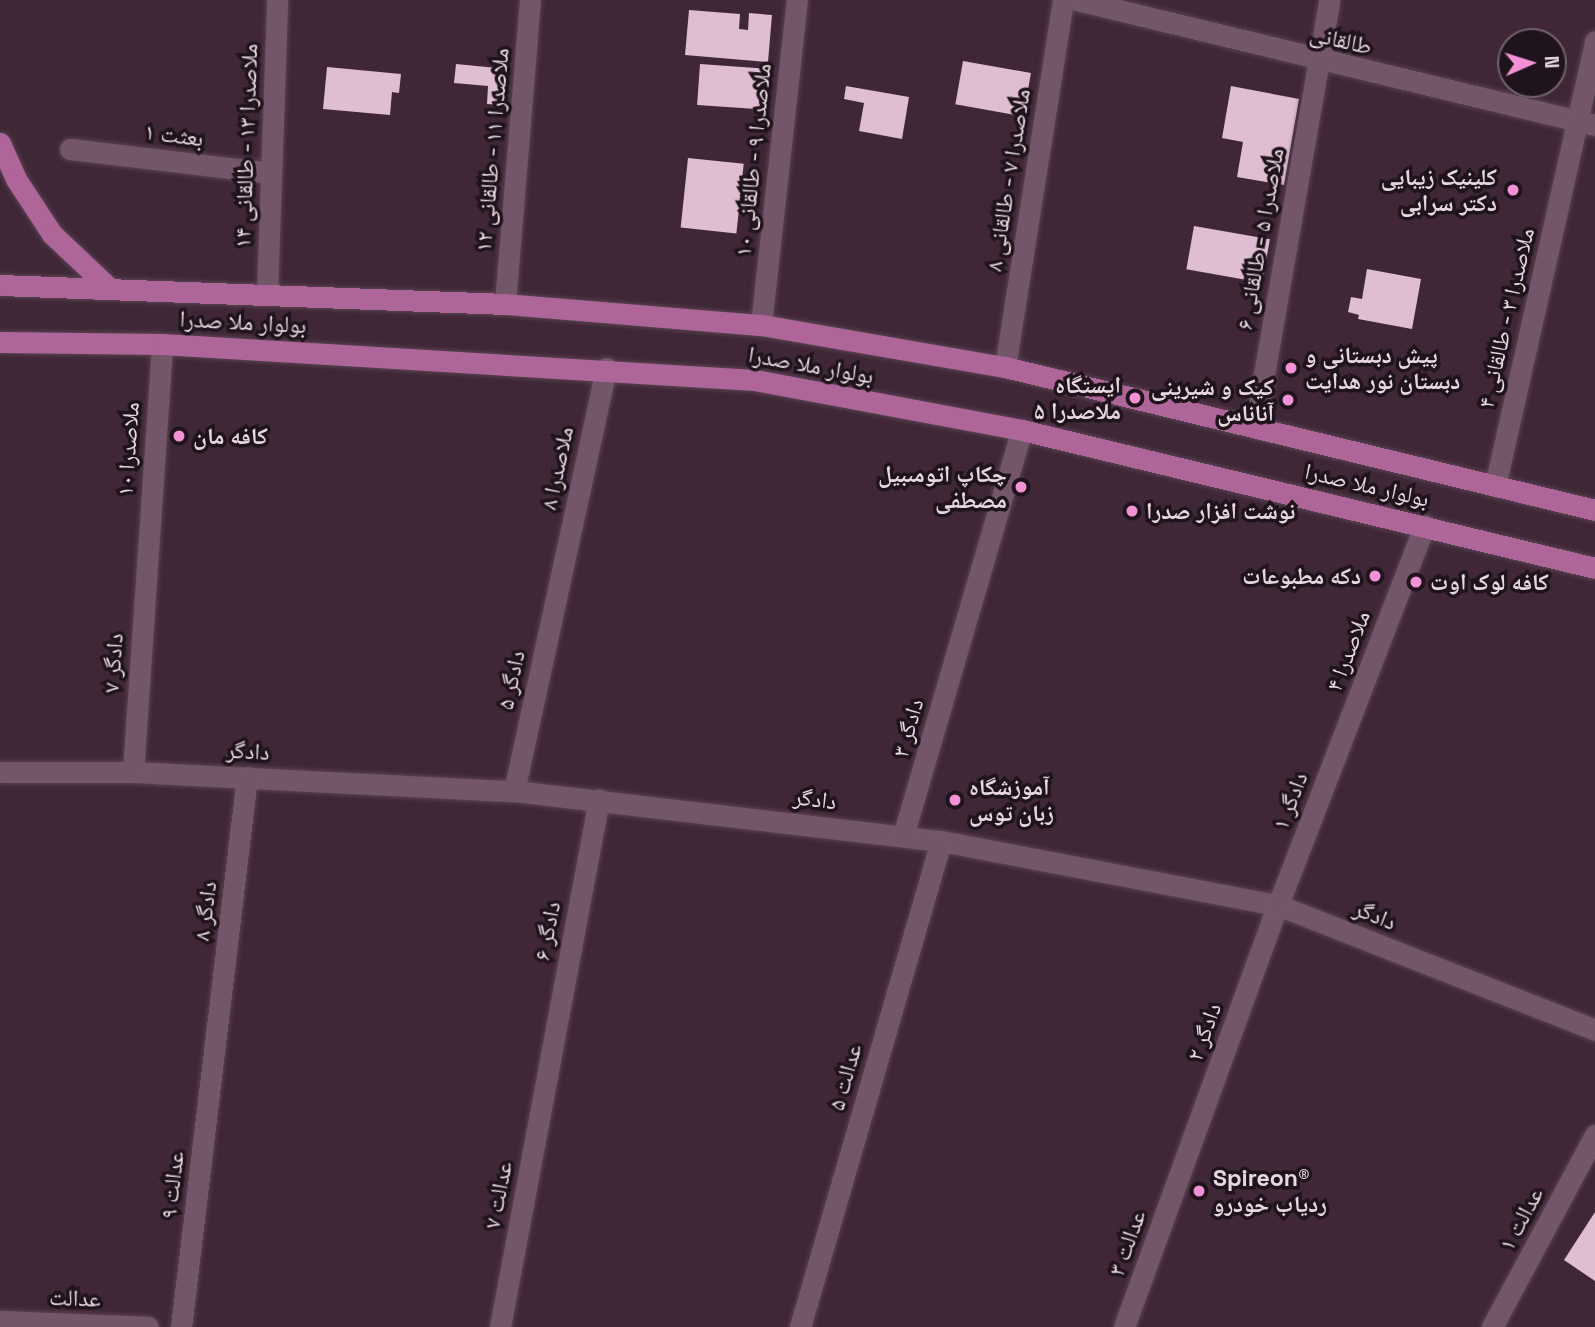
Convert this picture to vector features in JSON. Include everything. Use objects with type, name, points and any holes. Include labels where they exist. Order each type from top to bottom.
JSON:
[{"type":"main road","points":[[0,143],[16,180],[52,234],[107,286]]},
{"type":"main road","name":"بولوار ملا صدرا","points":[[0,285],[107,286],[505,304],[761,326],[1005,367],[1595,510]]},
{"type":"main road","name":"بولوار ملا صدرا","points":[[0,342],[162,344],[606,368],[755,380],[1022,430],[1595,568]]},
{"type":"street","name":"ملاصدرا ۱۳ - طالقانی ۱۴","points":[[267,293],[277,0]]},
{"type":"street","name":"ملاصدرا ۱۱ - طالقانی ۱۲","points":[[505,304],[530,0]]},
{"type":"street","name":"ملاصدرا ۹ - طالقانی ۱۰","points":[[761,326],[797,0]]},
{"type":"street","name":"ملاصدرا ۷ - طالقانی ۸","points":[[1005,367],[1063,0]]},
{"type":"street","name":"طالقانی","points":[[1077,0],[1317,62],[1586,123]]},
{"type":"street","name":"ملاصدرا ۵ - طالقانی ۶","points":[[1255,426],[1329,0]]},
{"type":"street","name":"ملاصدرا ۳ - طالقانی ۴","points":[[1495,486],[1586,123],[1595,41]]},
{"type":"street","name":"بعثت ۱","points":[[70,149],[271,173]]},
{"type":"street","name":"ملاصدرا ۱۰","points":[[147,557],[162,344]]},
{"type":"street","name":"ملاصدرا ۸","points":[[560,580],[606,368]]},
{"type":"street","name":"دادگر ۳","points":[[903,836],[1022,430]]},
{"type":"street","name":"ملاصدرا ۴","points":[[1351,717],[1425,525]]},
{"type":"street","name":"دادگر ۷","points":[[133,772],[147,557]]},
{"type":"street","name":"دادگر ۵","points":[[514,791],[560,580]]},
{"type":"street","name":"دادگر ۱","points":[[1278,905],[1351,717]]},
{"type":"street","name":"دادگر","points":[[0,772],[133,772],[514,791],[941,841],[1278,905],[1595,1030]]},
{"type":"street","name":"دادگر ۸","points":[[215,1050],[247,777]]},
{"type":"street","name":"دادگر ۶","points":[[547,1072],[598,799]]},
{"type":"street","name":"عدالت ۵","points":[[800,1327],[941,841]]},
{"type":"street","name":"دادگر ۲","points":[[1179,1176],[1278,905]]},
{"type":"street","name":"عدالت ۹","points":[[181,1327],[215,1050]]},
{"type":"street","name":"عدالت ۷","points":[[500,1327],[547,1072]]},
{"type":"street","name":"عدالت ۱","points":[[1492,1327],[1595,1135]]},
{"type":"street","name":"عدالت ۳","points":[[1124,1327],[1179,1176]]},
{"type":"street","name":"عدالت","points":[[0,1321],[148,1327]]},
{"type":"building","points":[[689,10],[740,14],[739,29],[748,30],[749,13],[772,15],[768,62],[685,55]]},
{"type":"building","points":[[963,61],[1031,73],[1023,116],[955,104]]},
{"type":"building","points":[[456,64],[507,69],[504,105],[487,104],[488,86],[454,83]]},
{"type":"building","points":[[700,64],[763,68],[760,109],[697,105]]},
{"type":"building","points":[[327,67],[401,74],[399,93],[392,92],[390,115],[323,109]]},
{"type":"building","points":[[846,86],[909,97],[902,139],[859,131],[864,103],[844,99]]},
{"type":"building","points":[[1231,86],[1299,99],[1284,185],[1237,177],[1243,142],[1222,138]]},
{"type":"building","points":[[688,158],[744,164],[736,233],[681,228]]},
{"type":"building","points":[[1194,226],[1270,239],[1262,283],[1186,269]]},
{"type":"building","points":[[1367,269],[1421,279],[1412,329],[1358,319],[1359,315],[1348,312],[1351,297],[1362,299]]},
{"type":"building","points":[[1595,1212],[1595,1281],[1564,1260]]},
{"type":"place","name":"کلینیک زیبایی دکتر سرابی","points":[[1513,190]]},
{"type":"place","name":"پیش دبستانی و دبستان نور هدایت","points":[[1291,368]]},
{"type":"place","name":"ایستگاه ملاصدرا ۵","points":[[1135,398]]},
{"type":"place","name":"کیک و شیرینی آناناس","points":[[1288,400]]},
{"type":"place","name":"کافه مان","points":[[179,436]]},
{"type":"place","name":"چکاپ اتومىبیل مصطفی","points":[[1021,487]]},
{"type":"place","name":"نوشت افزار صدرا","points":[[1132,511]]},
{"type":"place","name":"دکه مطبوعات","points":[[1375,576]]},
{"type":"place","name":"کافه لوک اوت","points":[[1416,582]]},
{"type":"place","name":"آموزشگاه زبان توس","points":[[955,800]]},
{"type":"place","name":"Spireon® ردیاب خودرو","points":[[1199,1191]]}]
